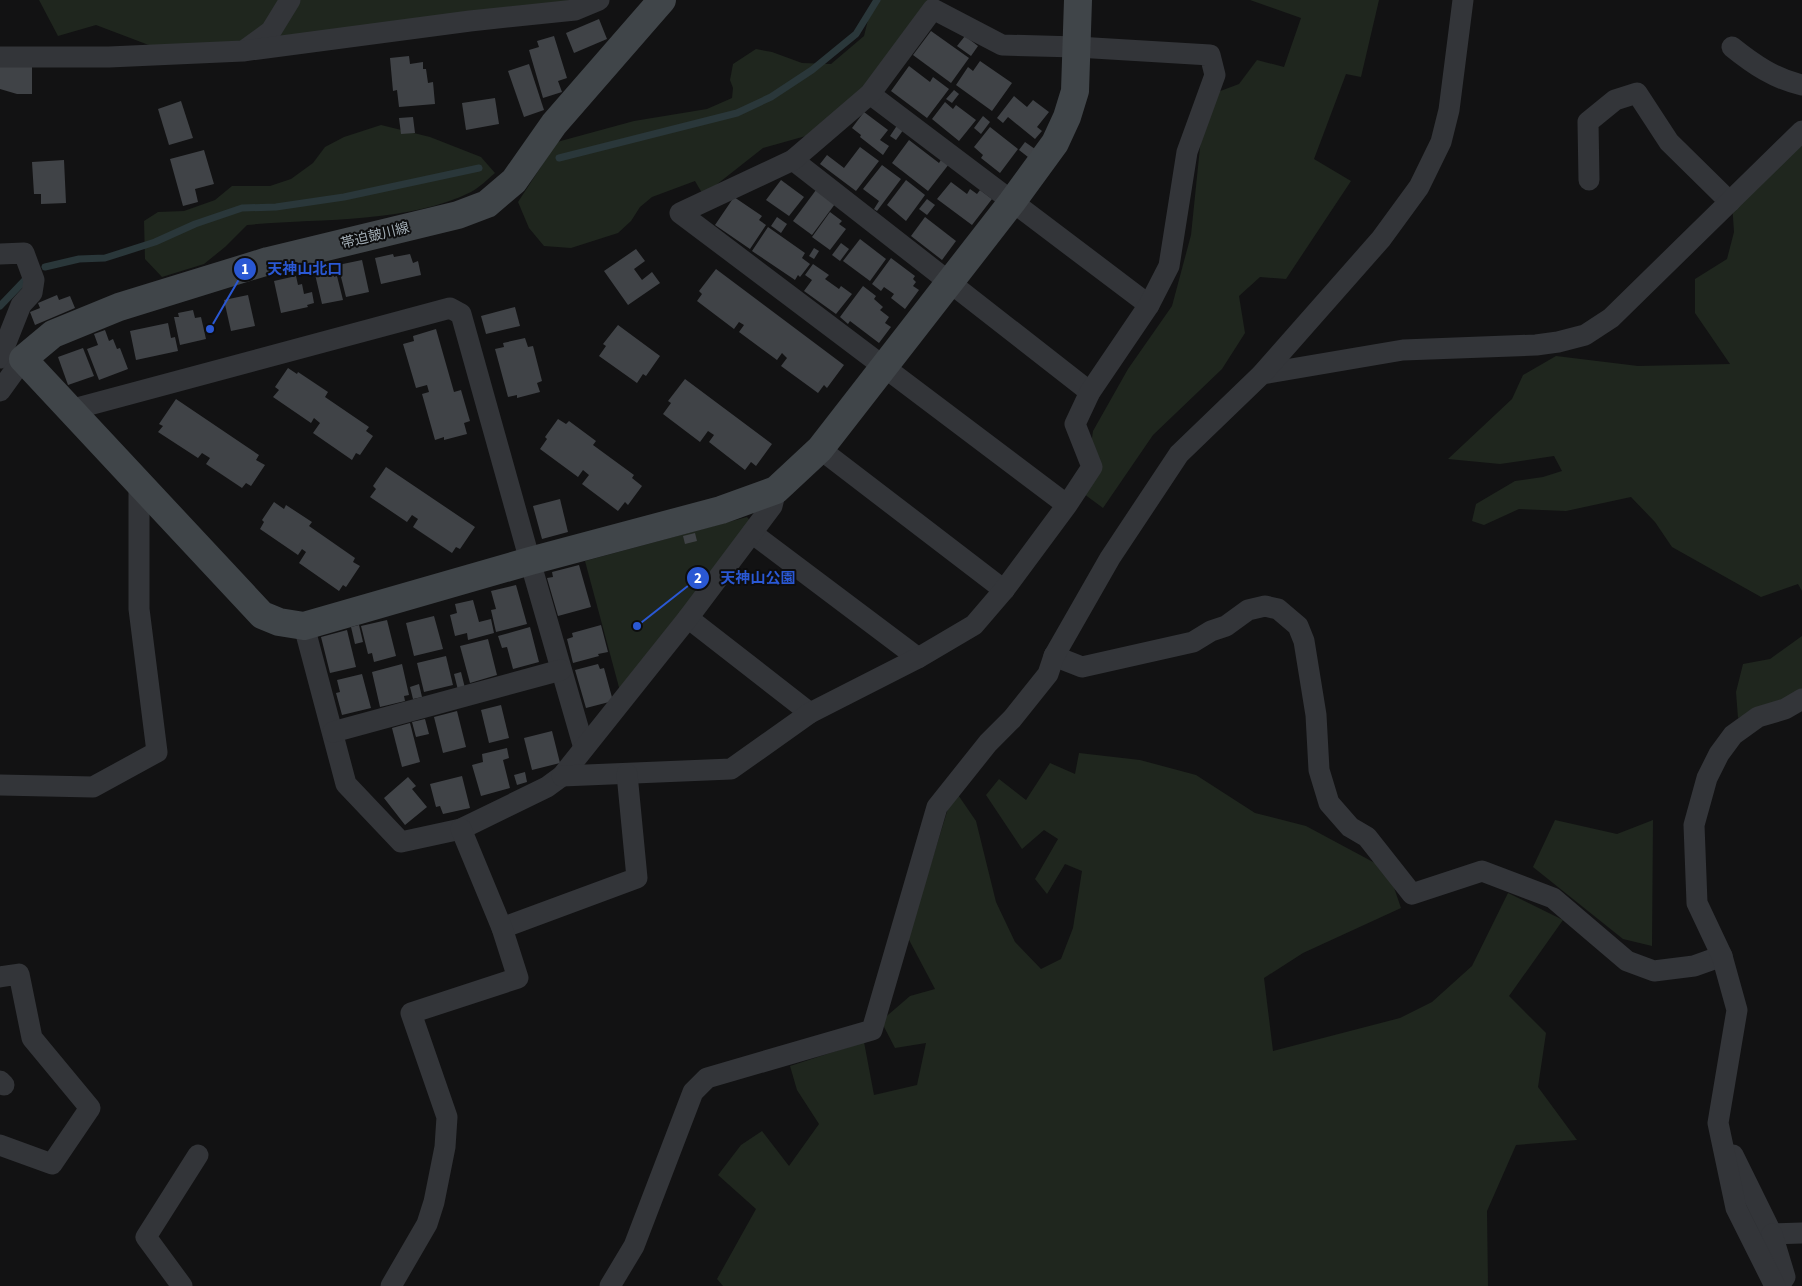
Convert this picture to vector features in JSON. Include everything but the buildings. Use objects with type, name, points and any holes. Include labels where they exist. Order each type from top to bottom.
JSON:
[{"type":"street","points":[[243,51],[271,30],[290,0]]},
{"type":"street","points":[[0,57],[109,57],[243,51],[470,21],[575,10],[599,0]]},
{"type":"street","name":"帯迫皷川線","points":[[2,383],[12,358],[53,334],[119,307],[268,261],[458,214],[487,204],[514,181],[554,124],[662,0]]},
{"type":"street","points":[[0,254],[24,253],[34,280],[32,292],[21,305],[12,358],[70,410],[262,614],[279,622],[304,626],[530,561],[721,510],[776,490],[820,449],[1012,202],[1055,142],[1067,117],[1075,91],[1078,0]]},
{"type":"street","points":[[610,1286],[634,1246],[693,1092],[707,1078],[872,1030],[937,808],[988,743],[1012,719],[1048,674],[1054,656],[1110,558],[1179,454],[1262,374],[1381,239],[1419,187],[1442,142],[1449,110],[1463,0]]},
{"type":"street","points":[[562,776],[731,769],[810,714],[918,658],[974,625],[1004,590],[1066,505],[1092,467],[1075,424],[1090,392],[1149,305],[1169,266],[1187,152],[1215,75],[1210,56],[1077,47],[1002,45],[933,9],[870,94],[793,160],[680,212],[883,368],[1066,505]]},
{"type":"street","points":[[1732,47],[1752,63],[1786,81],[1802,85]]},
{"type":"street","points":[[1589,180],[1588,122],[1615,100],[1637,93],[1669,142],[1730,202]]},
{"type":"street","points":[[870,94],[1149,305]]},
{"type":"street","points":[[1262,374],[1403,350],[1536,345],[1584,335],[1610,318],[1802,132]]},
{"type":"street","points":[[793,160],[1090,392]]},
{"type":"street","points":[[70,410],[450,308],[461,314],[584,748]]},
{"type":"street","points":[[820,449],[1004,590]]},
{"type":"street","points":[[0,785],[93,787],[157,752],[139,609],[139,483]]},
{"type":"street","points":[[304,626],[346,784],[401,842],[461,830],[547,788],[562,776],[688,618],[772,506],[776,490]]},
{"type":"street","points":[[752,532],[918,658]]},
{"type":"street","points":[[1054,656],[1082,667],[1193,642],[1211,631],[1226,626],[1248,610],[1265,606],[1278,609],[1298,626],[1304,641],[1316,715],[1319,770],[1323,789],[1329,803],[1350,827],[1366,837],[1412,894],[1482,871],[1553,898],[1627,961],[1654,971],[1694,966],[1722,956]]},
{"type":"street","points":[[688,618],[810,714]]},
{"type":"street","points":[[333,732],[561,670]]},
{"type":"street","points":[[1775,1286],[1736,1208],[1718,1123],[1737,1010],[1722,956],[1697,903],[1694,825],[1707,778],[1719,754],[1733,735],[1758,717],[1785,709],[1802,699]]},
{"type":"street","points":[[502,928],[637,878],[627,774]]},
{"type":"street","points":[[391,1286],[428,1224],[446,1147],[447,1117],[411,1013],[518,978],[502,928],[461,830]]},
{"type":"street","points":[[0,977],[19,974],[32,1038],[90,1108],[52,1164],[0,1145]]},
{"type":"street","points":[[1718,1123],[1772,1234],[1785,1277],[1779,1286]]},
{"type":"street","points":[[182,1286],[146,1237],[198,1155]]},
{"type":"street","points":[[1772,1234],[1802,1233]]},
{"type":"shaded area","points":[[39,0],[576,0],[242,42],[154,47],[96,25],[58,36]]},
{"type":"shaded area","points":[[873,0],[930,0],[867,90],[813,134],[763,148],[716,185],[702,193],[695,181],[652,197],[640,207],[631,221],[618,233],[571,248],[544,246],[529,228],[518,202],[557,142],[634,121],[707,109],[732,98],[733,88],[730,80],[733,64],[756,49],[772,52],[802,63],[831,64],[864,36]]},
{"type":"shaded area","points":[[1250,0],[1379,0],[1361,77],[1346,74],[1314,159],[1351,181],[1286,279],[1260,277],[1239,296],[1245,333],[1222,369],[1153,435],[1103,508],[1080,491],[1088,466],[1093,431],[1128,369],[1172,306],[1191,235],[1202,128],[1215,93],[1239,84],[1257,60],[1284,67],[1301,18]]},
{"type":"shaded area","points":[[381,125],[430,137],[481,157],[495,173],[471,192],[419,210],[362,218],[247,225],[225,247],[204,264],[162,277],[145,259],[144,221],[158,212],[184,211],[215,200],[232,186],[270,186],[291,179],[313,163],[325,147],[344,137]]},
{"type":"shaded area","points":[[1802,129],[1802,591],[1798,584],[1761,597],[1672,547],[1655,522],[1631,497],[1566,511],[1519,509],[1484,525],[1472,521],[1476,504],[1515,481],[1543,477],[1562,471],[1554,456],[1500,464],[1448,459],[1512,399],[1523,375],[1556,356],[1638,366],[1730,364],[1695,313],[1695,279],[1727,259],[1734,232],[1731,187]]},
{"type":"shaded area","points":[[747,517],[752,523],[620,691],[585,561]]},
{"type":"shaded area","points":[[1802,636],[1802,693],[1738,718],[1736,692],[1743,664],[1770,659]]},
{"type":"shaded area","points":[[1079,753],[1140,760],[1196,775],[1255,813],[1306,826],[1388,870],[1401,908],[1303,953],[1264,978],[1273,1051],[1400,1018],[1432,1002],[1472,966],[1508,893],[1563,920],[1509,996],[1546,1033],[1538,1087],[1577,1140],[1516,1145],[1487,1211],[1488,1286],[723,1286],[717,1279],[756,1209],[718,1175],[741,1145],[762,1131],[789,1166],[819,1124],[797,1090],[790,1066],[864,1042],[874,1095],[917,1085],[926,1043],[895,1048],[881,1021],[910,996],[935,989],[908,938],[954,789],[976,821],[996,902],[1015,942],[1041,969],[1061,959],[1073,928],[1082,871],[1065,864],[1047,894],[1035,879],[1058,839],[1044,830],[1022,849],[986,795],[999,779],[1026,800],[1050,763],[1075,774]]},
{"type":"shaded area","points":[[1555,820],[1617,834],[1653,820],[1652,946],[1623,939],[1533,867]]},
{"type":"waterway","points":[[559,158],[737,113],[771,97],[812,70],[856,34],[877,0]]},
{"type":"waterway","points":[[45,267],[79,259],[105,258],[155,242],[195,224],[242,208],[276,207],[344,197],[479,168]]},
{"type":"waterway","points":[[0,306],[25,280]]},
{"type":"place","name":"天神山北口","points":[[210,329]]},
{"type":"place","name":"天神山公園","points":[[637,626]]}]
